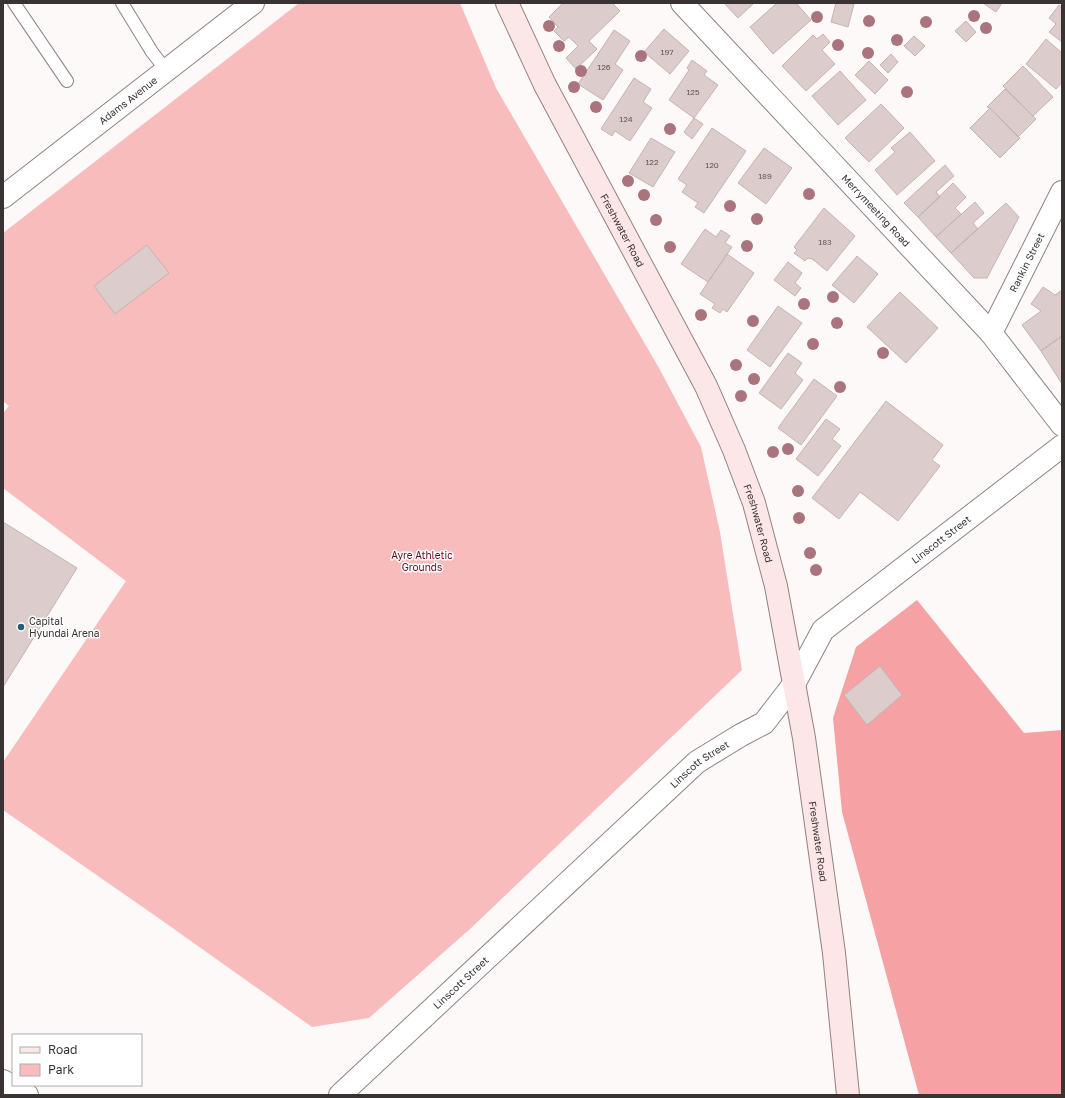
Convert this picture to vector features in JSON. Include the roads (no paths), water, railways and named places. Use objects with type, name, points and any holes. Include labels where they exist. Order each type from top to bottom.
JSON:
[{"type":"main road","name":"Freshwater Road","points":[[507,3],[545,85],[706,386],[721,418],[754,503],[776,586],[804,738],[834,953],[848,1095]]},
{"type":"street","name":"Adams Avenue","points":[[3,197],[253,3]]},
{"type":"street","name":"Merrymeeting Road","points":[[682,3],[949,290],[991,333],[1062,424]]},
{"type":"street","name":"Rankin Street","points":[[991,333],[1062,192]]},
{"type":"street","name":"Linscott Street","points":[[340,1095],[697,762],[764,723],[794,684],[823,630],[1062,446]]},
{"type":"street","points":[[3,1081],[27,1095]]},
{"type":"lane","points":[[14,3],[67,81]]},
{"type":"lane","points":[[122,3],[152,52],[166,70]]},
{"type":"place","name":"Capital Hyundai Arena","points":[[21,627]]},
{"type":"park label","name":"Ayre Athletic Grounds","points":[[422,560]]}]
